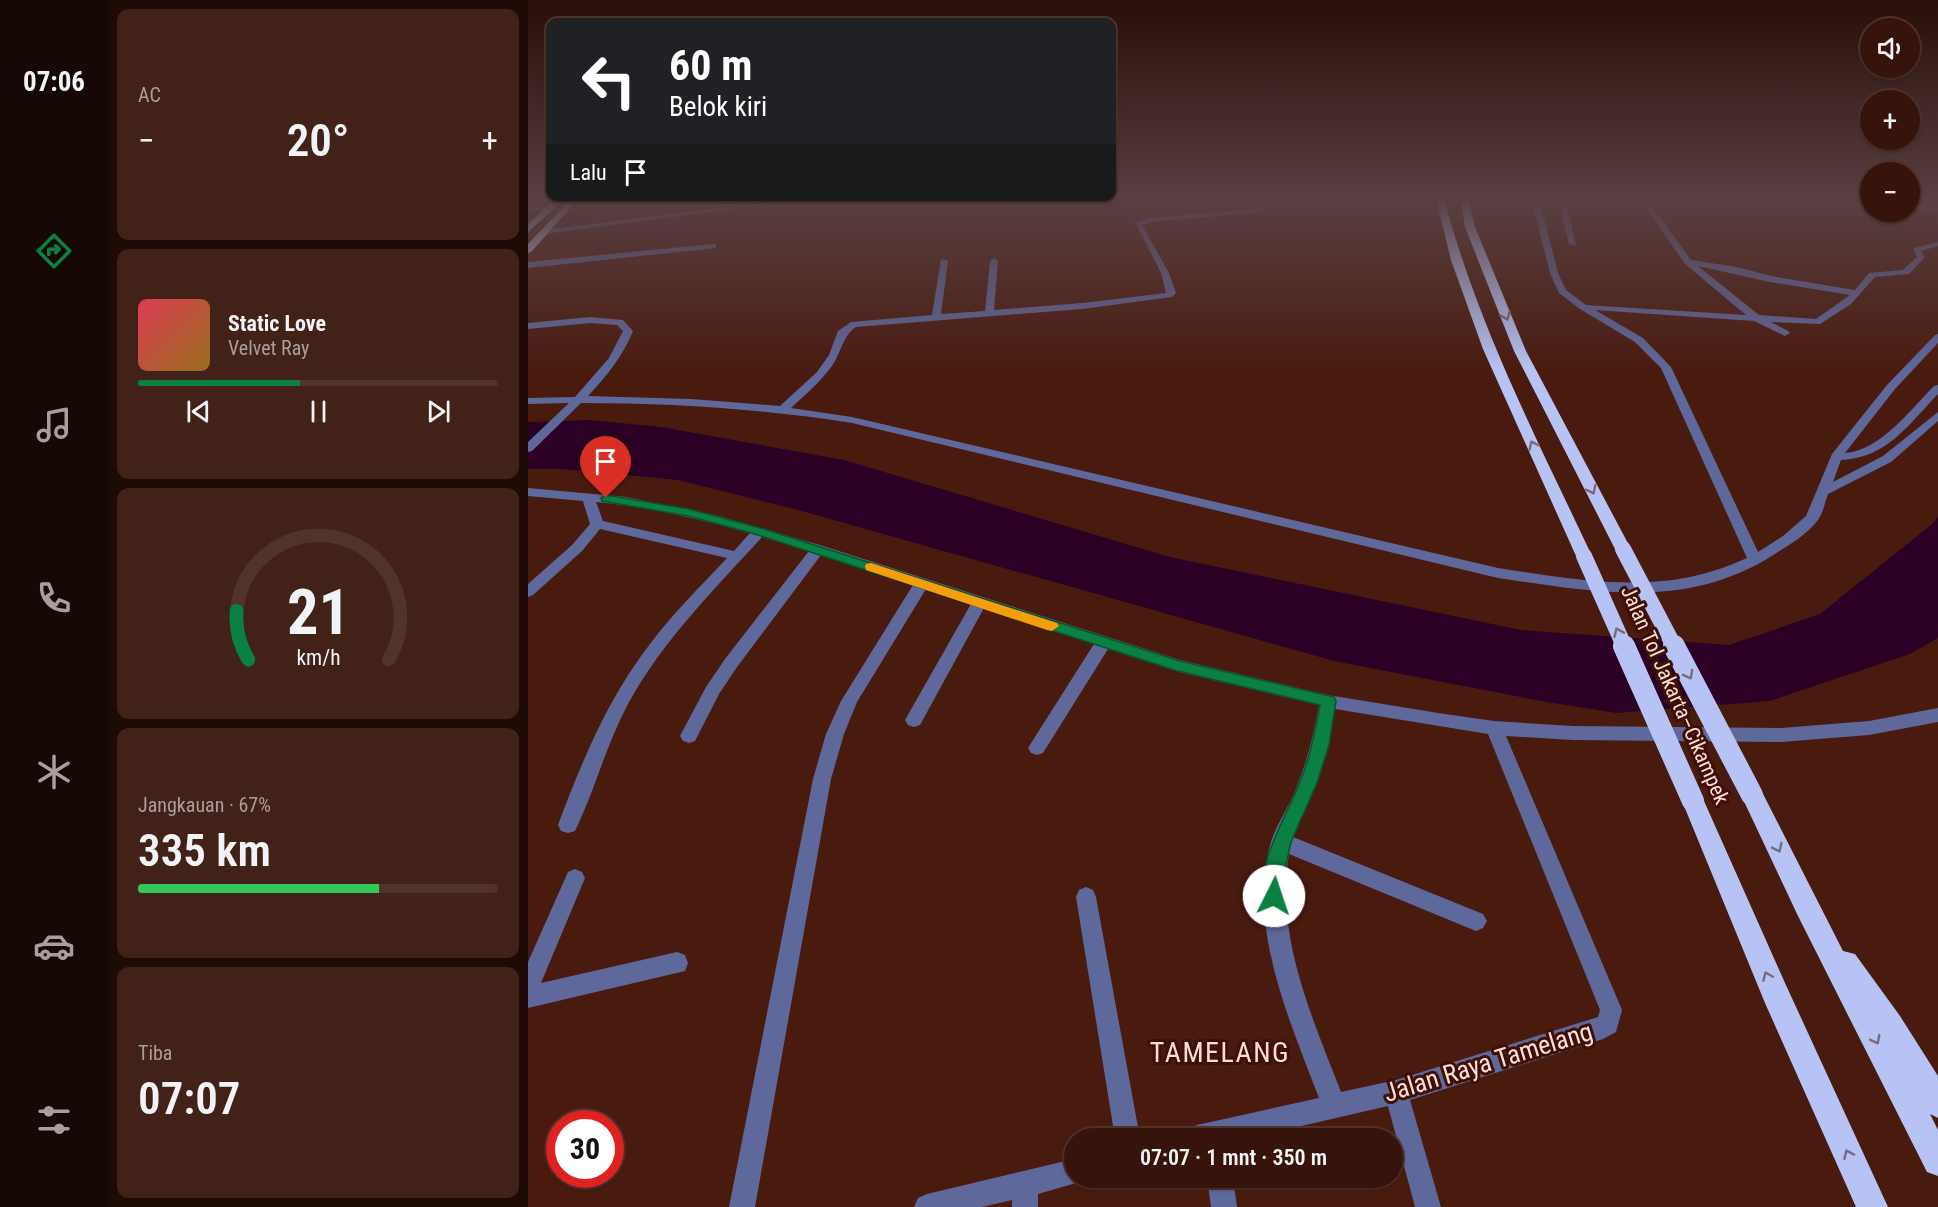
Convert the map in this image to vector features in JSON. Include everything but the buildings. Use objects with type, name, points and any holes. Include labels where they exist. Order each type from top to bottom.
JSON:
[{"type":"highway","name":"Jalan Tol Jakarta–Cikampek","points":[[1456,258],[1489,349],[1584,556],[1775,993],[1872,1207]]},
{"type":"highway","name":"Jalan Tol Jakarta–Cikampek","points":[[1483,258],[1520,351],[1752,795],[1807,908],[1938,1161]]},
{"type":"highway","points":[[1807,908],[1890,1026],[1938,1103]]},
{"type":"street","points":[[528,265],[593,258]]},
{"type":"street","points":[[784,408],[818,377],[831,361],[838,349],[843,331],[847,327],[862,323],[989,314],[1169,295],[1171,293],[1165,273],[1157,258]]},
{"type":"street","points":[[1551,258],[1558,285],[1562,291],[1583,307],[1639,340],[1666,367],[1755,560]]},
{"type":"street","points":[[1685,258],[1756,318],[1785,333]]},
{"type":"street","points":[[1583,307],[1817,322],[1827,318],[1874,274],[1906,272],[1919,258]]},
{"type":"street","points":[[936,318],[944,261]]},
{"type":"street","points":[[989,314],[994,261]]},
{"type":"street","points":[[1688,262],[1737,270],[1770,279],[1856,293]]},
{"type":"street","points":[[528,326],[590,320],[620,322],[626,326],[628,331],[626,340],[580,399],[528,448]]},
{"type":"street","points":[[528,400],[682,401],[784,408],[852,420],[1498,573],[1602,588],[1679,585],[1724,575],[1755,560],[1788,539],[1812,518],[1836,457],[1892,387],[1938,337]]},
{"type":"street","points":[[1836,457],[1857,456],[1881,445],[1938,388]]},
{"type":"street","points":[[1822,492],[1887,459],[1938,416]]},
{"type":"street","points":[[532,496],[586,496],[689,513],[760,531],[1102,643],[1217,676],[1328,701],[1494,728],[1605,734],[1781,735],[1869,728],[1938,715]]},
{"type":"street","points":[[586,496],[593,507],[597,524]]},
{"type":"street","points":[[597,524],[738,556]]},
{"type":"street","points":[[528,592],[571,555],[597,524]]},
{"type":"street","points":[[568,825],[591,760],[611,718],[642,667],[669,630],[760,531]]},
{"type":"street","points":[[689,736],[712,691],[731,663],[818,549]]},
{"type":"street","points":[[742,1207],[822,779],[849,701],[922,584]]},
{"type":"street","points":[[914,720],[979,603]]},
{"type":"street","points":[[1037,748],[1102,643]]},
{"type":"street","points":[[1328,701],[1321,745],[1312,773],[1282,842],[1273,878],[1274,913],[1293,990],[1334,1106]]},
{"type":"street","name":"Jalan Raya Tamelang","points":[[1245,1128],[1396,1092],[1595,1031],[1608,1024],[1611,1010],[1494,728]]},
{"type":"street","points":[[1282,842],[1476,921]]},
{"type":"street","points":[[528,988],[575,878]]},
{"type":"street","points":[[1086,897],[1126,1128]]},
{"type":"street","points":[[528,998],[677,963]]},
{"type":"street","points":[[1396,1092],[1428,1207]]},
{"type":"street","points":[[927,1207],[1025,1196],[1064,1177]]},
{"type":"street","points":[[1221,1188],[1224,1207]]},
{"type":"shaded area","points":[[590,420],[661,427],[844,460],[1170,557],[1521,630],[1729,645],[1820,614],[1938,517],[1938,638],[1910,654],[1770,701],[1617,713],[1541,701],[1334,661],[802,511],[678,480],[562,469],[528,469],[528,422]]},
{"type":"slow traffic","points":[[871,567],[1052,626]]},
{"type":"district","name":"TAMELANG","points":[[1220,1052]]},
{"type":"route","points":[[606,498],[689,513],[760,531],[1102,643],[1217,676],[1328,701],[1321,745],[1308,783],[1282,842],[1273,878],[1274,896]]}]
